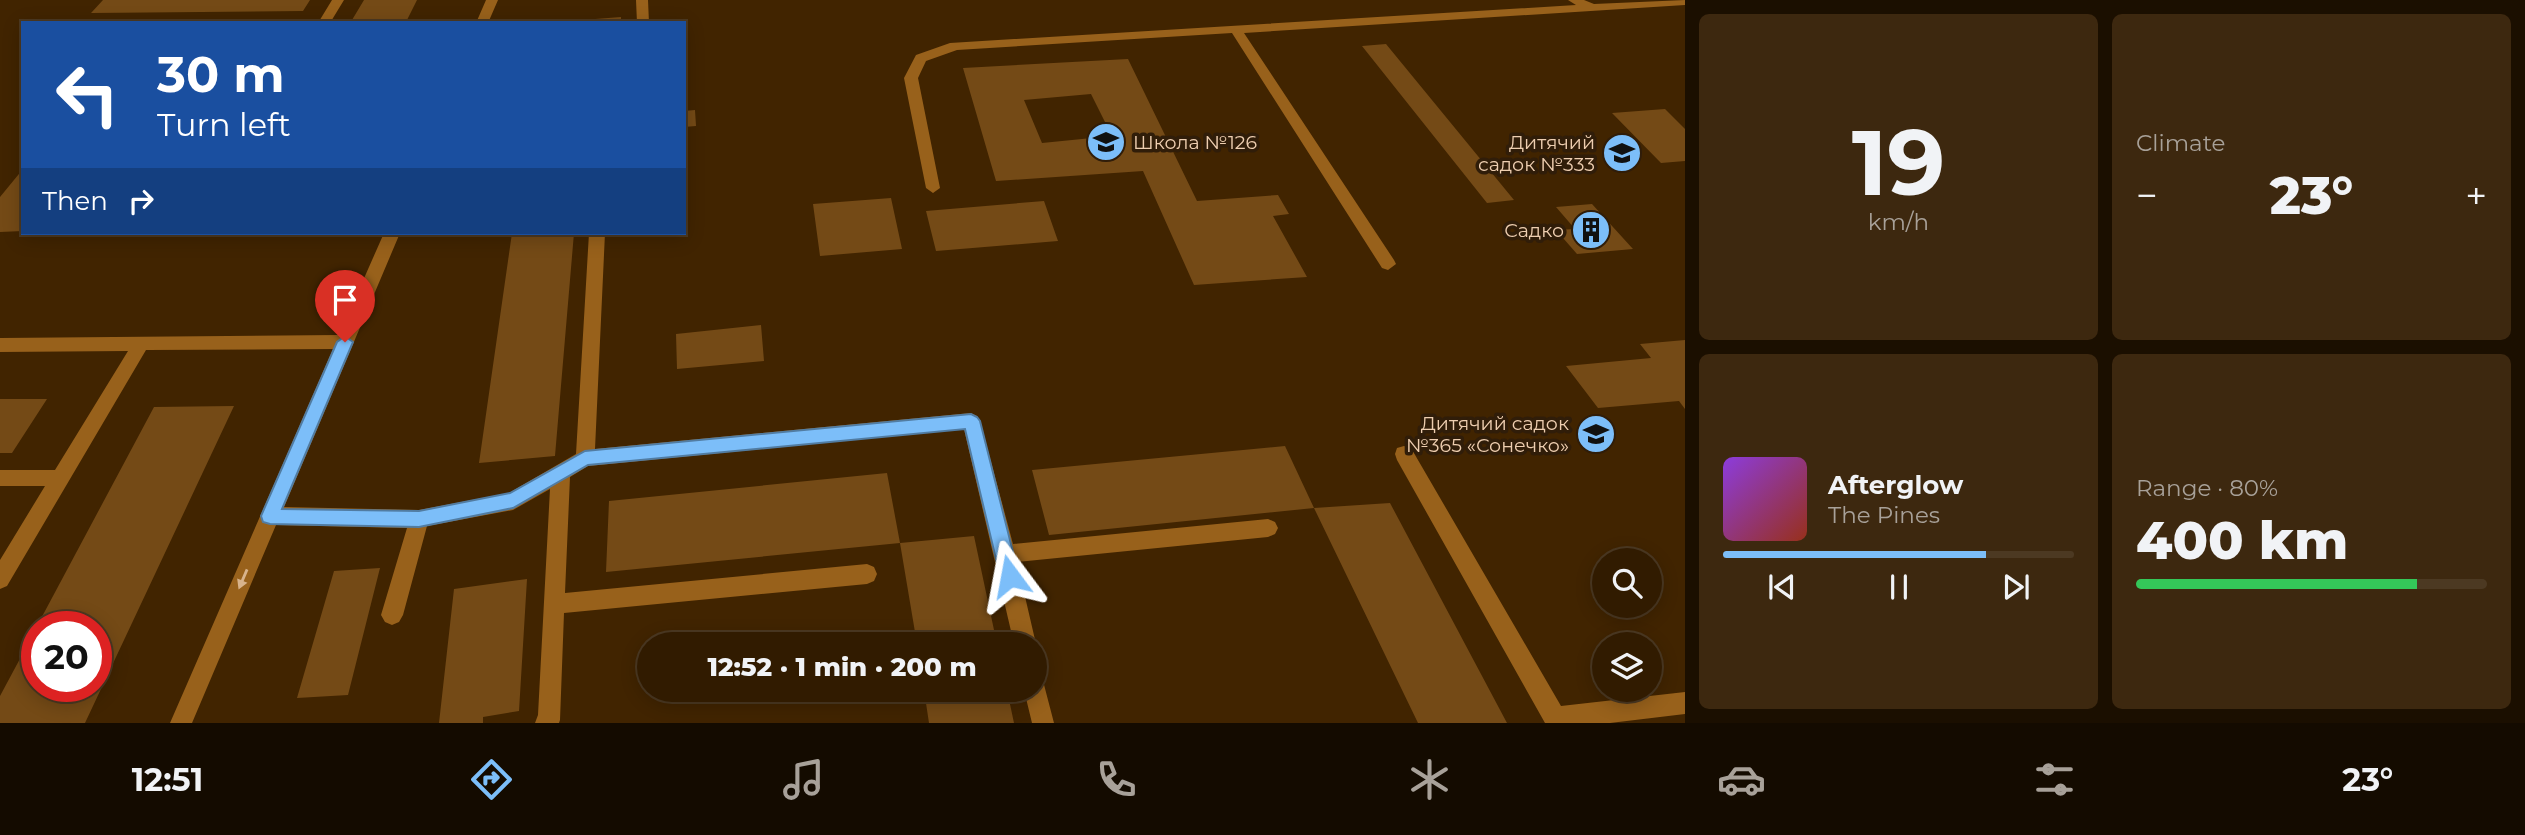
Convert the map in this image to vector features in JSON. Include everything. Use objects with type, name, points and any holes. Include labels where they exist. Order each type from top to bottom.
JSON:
[{"type":"street","points":[[325,21],[338,0]]},
{"type":"street","points":[[483,21],[492,0]]},
{"type":"street","points":[[642,0],[643,21]]},
{"type":"street","points":[[1574,0],[1592,8]]},
{"type":"street","points":[[933,188],[911,78],[921,58],[955,46],[1685,1]]},
{"type":"street","points":[[1236,30],[1388,264]]},
{"type":"street","points":[[181,723],[391,235]]},
{"type":"street","points":[[585,458],[597,235]]},
{"type":"street","points":[[0,345],[345,342]]},
{"type":"street","points":[[0,579],[141,344]]},
{"type":"street","points":[[270,516],[419,519],[513,500],[585,458],[971,421],[1022,632]]},
{"type":"street","points":[[1404,454],[1555,718],[1685,703]]},
{"type":"street","points":[[546,723],[549,720],[561,472]]},
{"type":"street","points":[[0,478],[60,478]]},
{"type":"street","points":[[392,615],[419,519]]},
{"type":"street","points":[[1004,554],[1268,528]]},
{"type":"street","points":[[554,604],[867,575]]},
{"type":"street","points":[[1038,702],[1043,723]]},
{"type":"building","points":[[103,0],[310,0],[303,11],[91,13]]},
{"type":"building","points":[[364,0],[417,0],[407,20],[352,20]]},
{"type":"building","points":[[621,17],[621,21],[569,21]]},
{"type":"building","points":[[1386,44],[1514,200],[1487,203],[1362,46]]},
{"type":"building","points":[[1128,59],[1197,201],[1278,195],[1289,214],[1273,216],[1307,277],[1194,285],[1143,171],[996,181],[963,68]],"holes":[[[1091,94],[1112,136],[1042,143],[1024,100]]]},
{"type":"building","points":[[1665,109],[1685,129],[1685,161],[1661,163],[1612,113]]},
{"type":"building","points":[[695,110],[696,126],[686,127],[686,111]]},
{"type":"building","points":[[21,171],[21,231],[0,232],[0,197]]},
{"type":"building","points":[[891,198],[902,249],[820,256],[813,204]]},
{"type":"building","points":[[1044,201],[1058,241],[936,251],[926,211]]},
{"type":"building","name":"Садко","points":[[1592,204],[1633,249],[1577,254],[1556,230],[1575,229],[1556,207]]},
{"type":"building","points":[[512,235],[574,235],[555,456],[479,463]]},
{"type":"building","points":[[761,325],[764,361],[677,369],[676,334]]},
{"type":"building","points":[[1685,340],[1685,409],[1679,401],[1598,408],[1566,366],[1651,358],[1640,344]]},
{"type":"building","points":[[0,399],[47,399],[12,453],[0,453]]},
{"type":"building","points":[[234,406],[112,666],[112,611],[45,611],[154,407]]},
{"type":"building","points":[[1285,446],[1314,508],[1049,535],[1032,470]]},
{"type":"building","points":[[887,473],[900,543],[606,572],[609,501]]},
{"type":"building","points":[[1390,503],[1507,723],[1418,723],[1314,508]]},
{"type":"building","points":[[974,536],[994,632],[915,632],[900,543]]},
{"type":"building","points":[[380,568],[348,695],[297,698],[334,571]]},
{"type":"building","points":[[527,579],[519,711],[483,717],[483,723],[439,723],[454,589]]},
{"type":"building","points":[[21,657],[21,702],[95,702],[85,723],[0,723],[0,696]]},
{"type":"building","points":[[926,702],[1010,702],[1014,723],[929,723]]},
{"type":"place","name":"Школа №126","points":[[1106,142]]},
{"type":"place","name":"Дитячий садок №333","points":[[1622,153]]},
{"type":"place","name":"Садко","points":[[1591,230]]},
{"type":"place","name":"Дитячий садок №365 «Сонечко»","points":[[1596,434]]},
{"type":"route","points":[[345,342],[270,516],[419,519],[513,500],[585,458],[971,421],[1010,576]]}]
